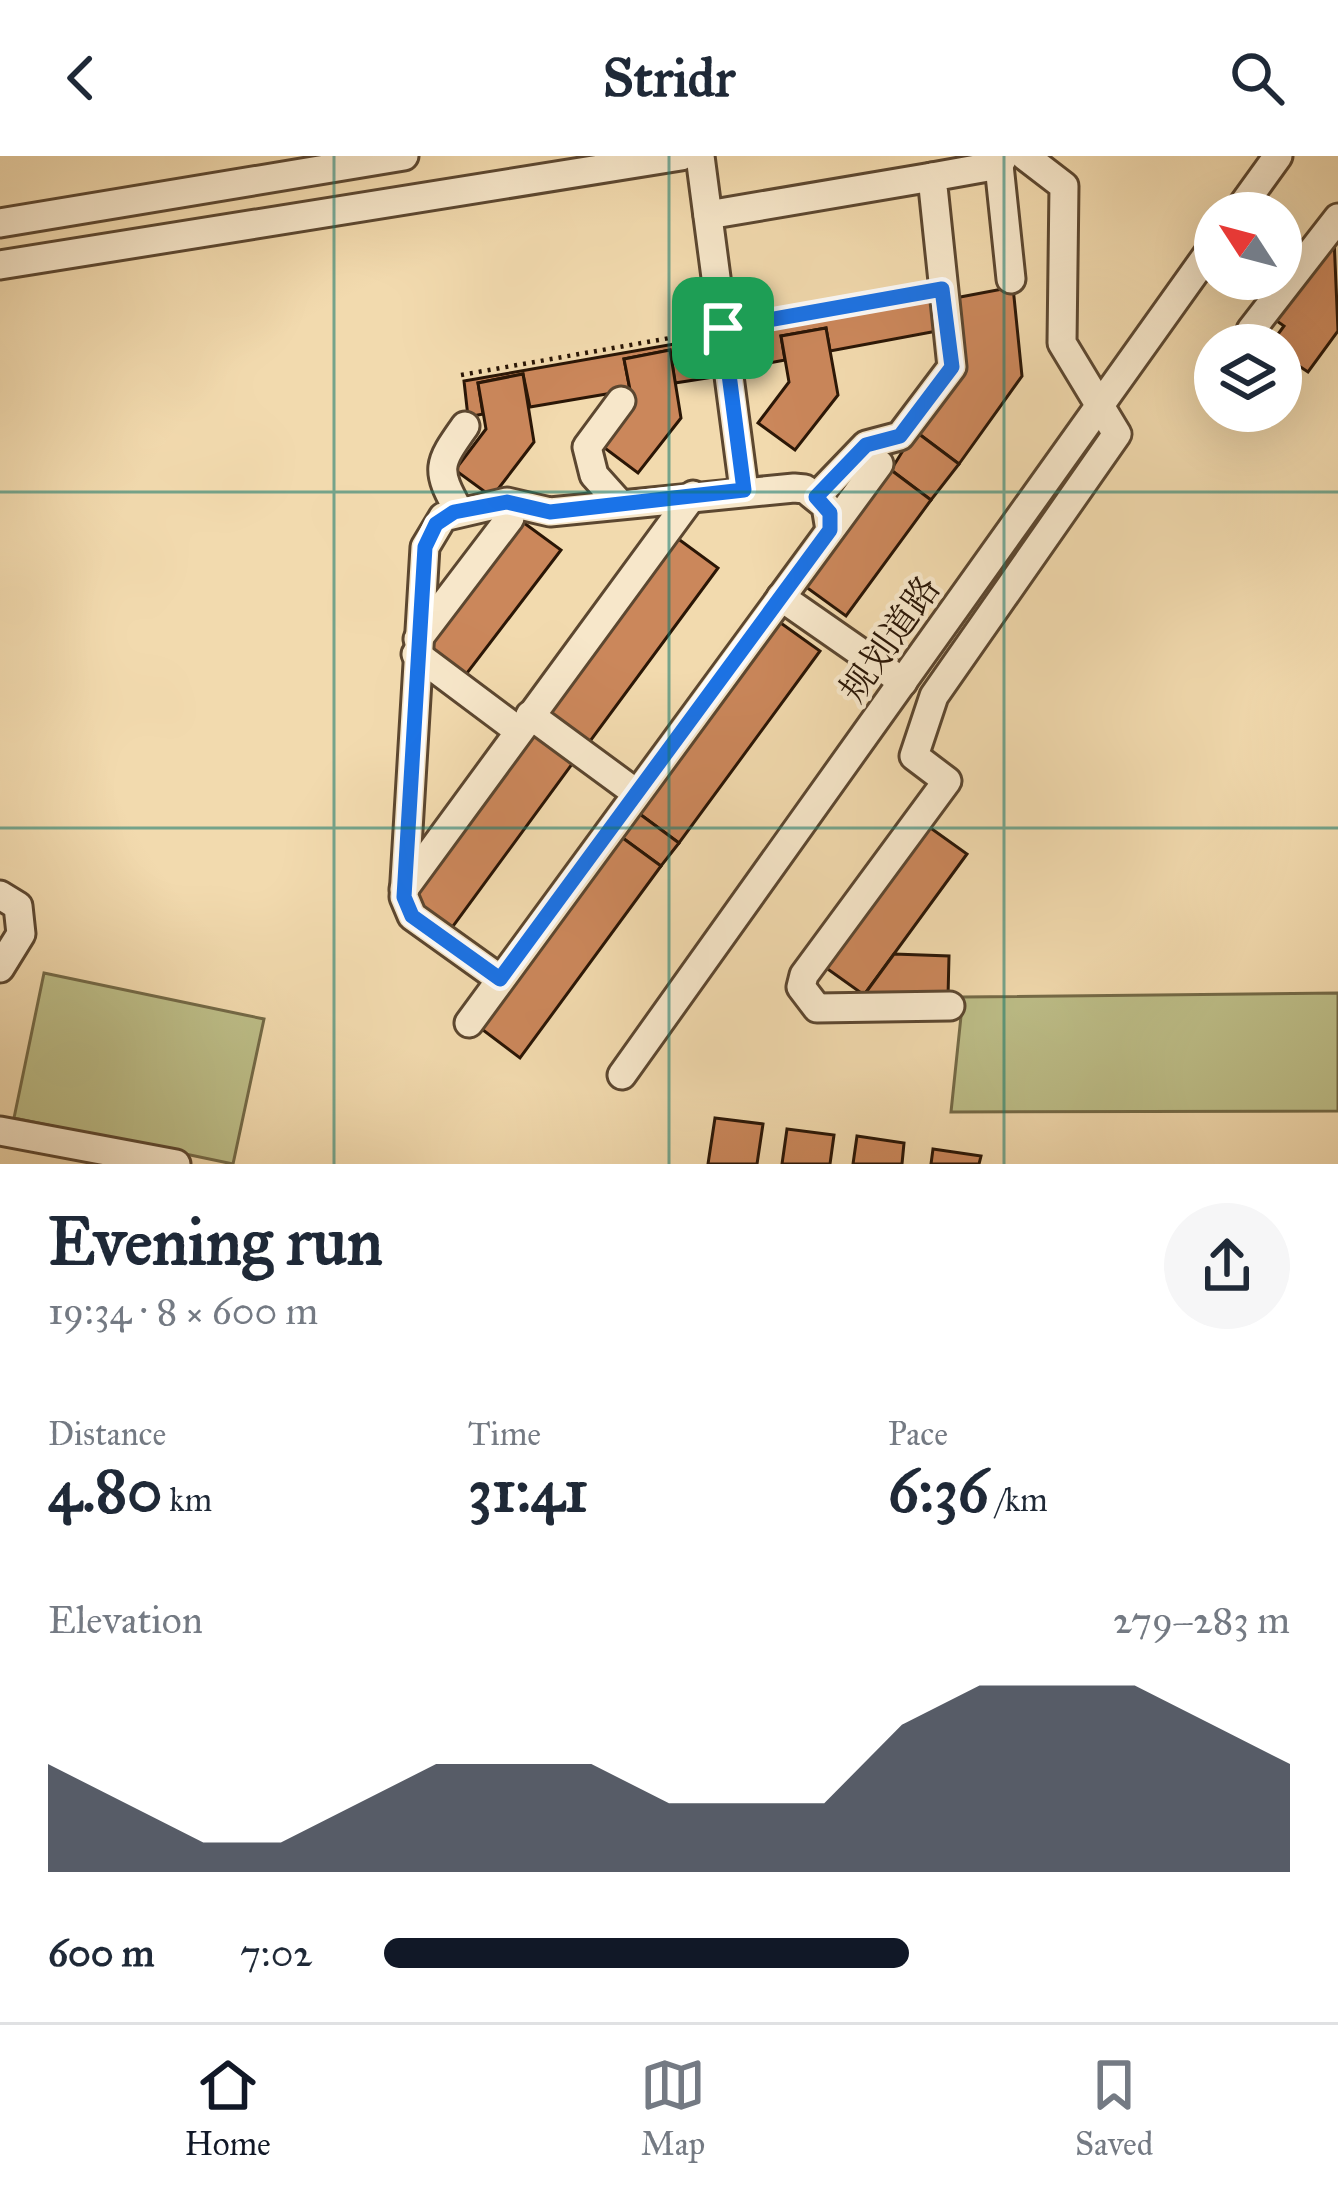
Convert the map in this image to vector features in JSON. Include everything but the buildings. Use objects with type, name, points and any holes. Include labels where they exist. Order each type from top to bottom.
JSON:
[{"type":"street","points":[[0,224],[404,156]]},
{"type":"street","points":[[0,266],[681,156]]},
{"type":"street","points":[[700,156],[744,490]]},
{"type":"street","points":[[1252,192],[1278,156]]},
{"type":"street","points":[[708,215],[932,177],[1009,159],[1064,186],[1062,343],[1117,434],[934,695],[914,756],[947,781],[804,975],[801,988],[817,1008],[950,1006]]},
{"type":"street","points":[[1009,159],[1011,279]]},
{"type":"street","points":[[816,497],[866,445],[900,436],[952,367],[932,177]]},
{"type":"street","points":[[1256,324],[1338,218]]},
{"type":"street","name":"规划道路","points":[[622,1075],[1194,273]]},
{"type":"street","points":[[620,504],[594,475],[587,447],[621,401]]},
{"type":"street","points":[[459,511],[440,474],[441,459],[465,426]]},
{"type":"street","points":[[469,1023],[880,464]]},
{"type":"street","points":[[500,979],[412,916],[404,889],[425,547],[442,517],[507,502],[550,512],[744,490],[805,489],[830,513],[830,530]]},
{"type":"street","points":[[404,889],[693,495]]},
{"type":"street","points":[[417,647],[510,518]]},
{"type":"street","points":[[781,597],[903,682]]},
{"type":"street","points":[[417,647],[636,794]]},
{"type":"street","points":[[0,896],[18,906],[21,934],[0,968]]},
{"type":"street","points":[[0,1131],[176,1164]]},
{"type":"path","points":[[461,375],[942,289]]},
{"type":"green space","points":[[44,973],[264,1019],[233,1164],[14,1118]]},
{"type":"green space","points":[[1338,993],[1338,1111],[951,1112],[963,997]]},
{"type":"route","points":[[942,289],[952,367],[900,436],[866,445],[816,497],[830,513],[830,530],[500,979],[412,916],[404,897],[425,547],[442,517],[507,502],[550,512],[744,490],[723,328],[942,289]]}]
